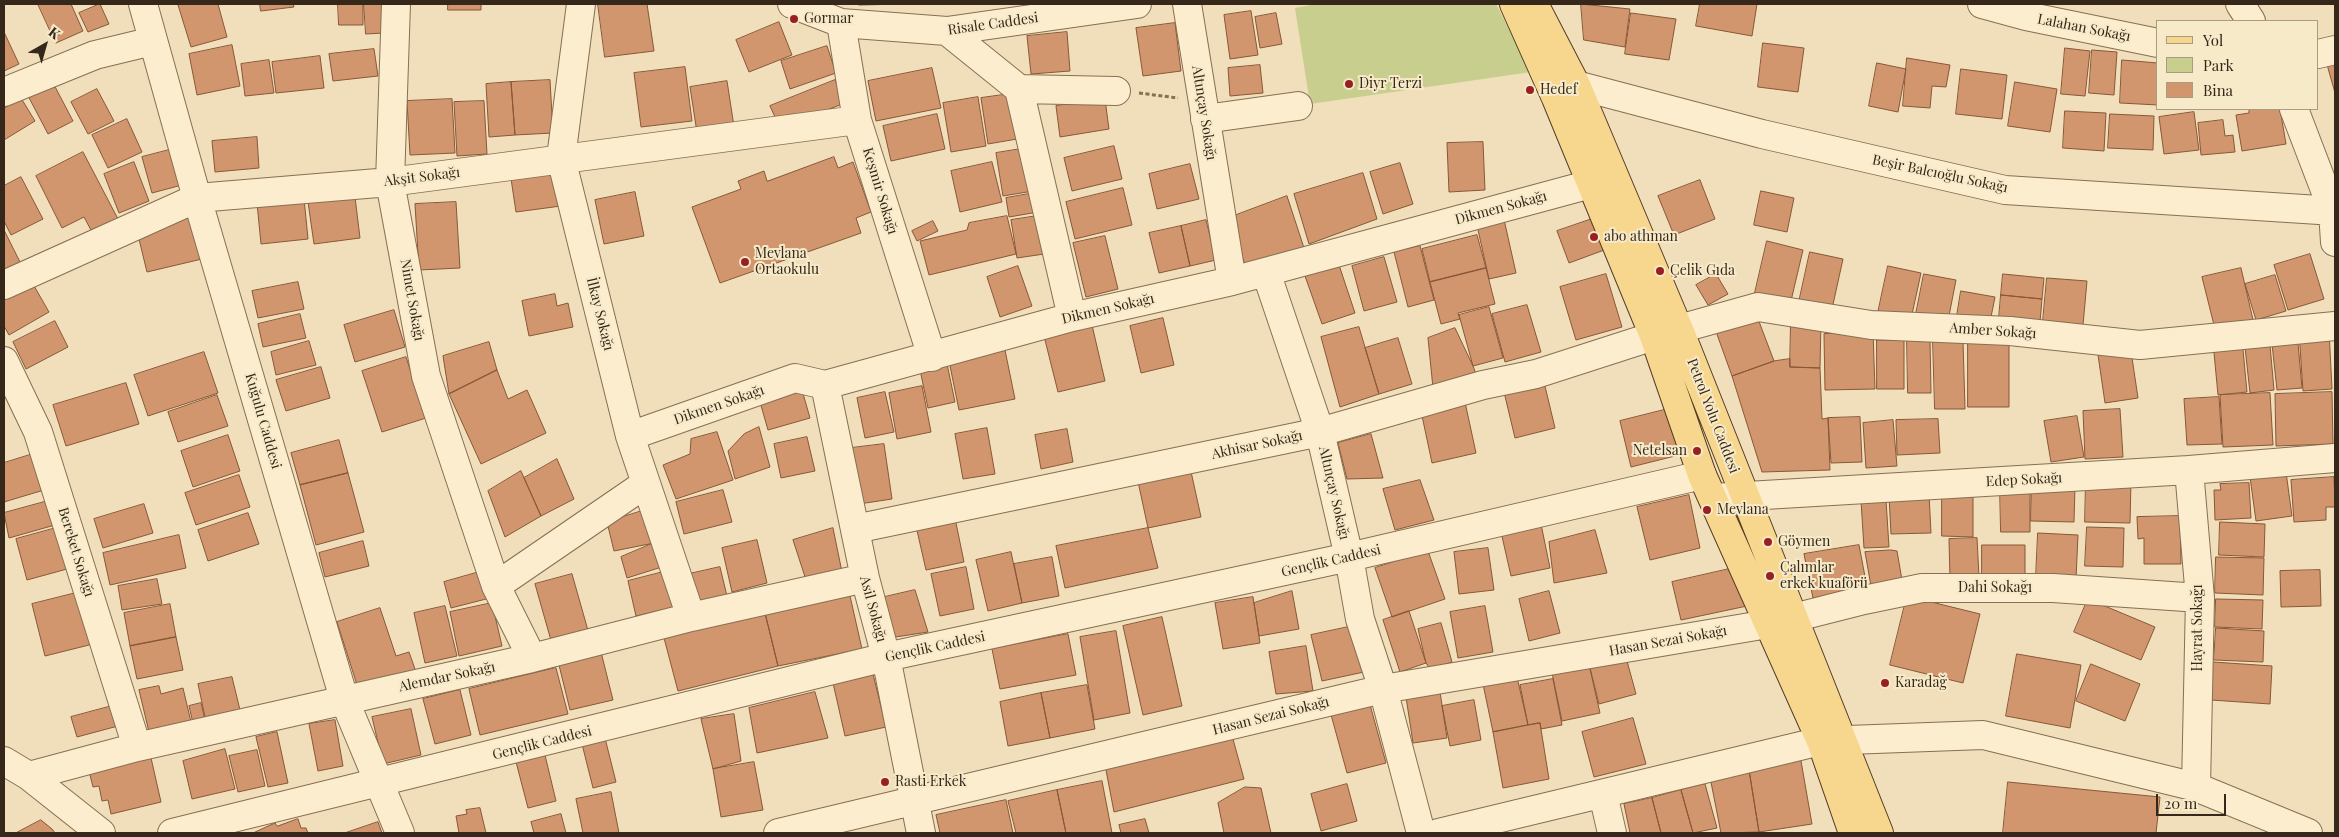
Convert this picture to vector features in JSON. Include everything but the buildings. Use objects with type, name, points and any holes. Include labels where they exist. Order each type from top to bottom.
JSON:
[{"type":"main road","name":"Petrol Yolu Caddesi","points":[[1514,4],[1566,91],[1591,184],[1666,333],[1745,497],[1780,621]]},
{"type":"main road","name":"Petrol Yolu Caddesi","points":[[1534,4],[1566,91],[1666,333],[1708,487],[1780,621],[1831,741],[1879,833]]},
{"type":"main road","name":"Petrol Yolu Caddesi","points":[[1831,741],[1853,833]]},
{"type":"street","name":"Kuğulu Caddesi","points":[[143,4],[197,198],[344,699],[400,833]]},
{"type":"street","name":"Nimet Sokağı","points":[[396,4],[390,182],[426,376],[496,586],[532,658]]},
{"type":"street","name":"İlkay Sokağı","points":[[581,4],[561,158],[630,436],[690,618]]},
{"type":"street","name":"Risale Caddesi","points":[[792,4],[841,22],[947,31],[1128,4]]},
{"type":"street","name":"Altınçay Sokağı","points":[[1187,4],[1232,281]]},
{"type":"street","name":"Lalahan Sokağı","points":[[1982,4],[2026,16],[2156,43]]},
{"type":"street","points":[[2240,4],[2250,20]]},
{"type":"street","name":"Keşmir Sokağı","points":[[841,22],[857,120],[932,356]]},
{"type":"street","points":[[947,31],[1019,89],[1116,91]]},
{"type":"street","points":[[4,92],[96,56],[153,41]]},
{"type":"street","points":[[2319,54],[2335,50]]},
{"type":"street","points":[[1019,89],[1072,316]]},
{"type":"street","name":"Beşir Balcıoğlu Sokağı","points":[[1566,91],[2005,190],[2334,211]]},
{"type":"street","points":[[1204,110],[1298,106]]},
{"type":"street","points":[[2294,110],[2334,211],[2335,242]]},
{"type":"street","name":"Akşit Sokağı","points":[[4,285],[197,198],[390,182],[857,120]]},
{"type":"street","name":"Dikmen Sokağı","points":[[630,436],[795,378],[825,385],[1072,316],[1232,281],[1591,184]]},
{"type":"street","name":"Altınçay Sokağı","points":[[1266,272],[1320,432],[1360,619],[1383,689],[1421,833]]},
{"type":"street","name":"Amber Sokağı","points":[[1666,333],[1758,307],[1871,325],[2010,331],[2140,345],[2335,326]]},
{"type":"street","name":"Akhisar Sokağı","points":[[855,529],[1320,432],[1482,385],[1536,374],[1666,333]]},
{"type":"street","name":"Bereket Sokağı","points":[[4,361],[38,432],[137,747]]},
{"type":"street","name":"Asil Sokağı","points":[[825,385],[865,578],[886,658],[921,833]]},
{"type":"street","name":"Edep Sokağı","points":[[1708,487],[1745,497],[2189,470],[2335,458]]},
{"type":"street","name":"Hayrat Sokağı","points":[[2189,470],[2200,598],[2196,787]]},
{"type":"street","points":[[496,586],[645,484]]},
{"type":"street","name":"Gençlik Caddesi","points":[[172,833],[886,658],[1348,557],[1708,487]]},
{"type":"street","name":"Alemdar Sokağı","points":[[28,776],[137,747],[532,658],[690,618],[865,578]]},
{"type":"street","name":"Dahi Sokağı","points":[[1780,621],[1922,588],[2053,588],[2200,598]]},
{"type":"street","name":"Hasan Sezai Sokağı","points":[[778,833],[915,802],[1383,689],[1780,621]]},
{"type":"street","points":[[1438,833],[1831,741],[1983,735],[2196,787],[2308,833]]},
{"type":"street","points":[[4,761],[28,776],[101,833]]},
{"type":"street","points":[[1603,794],[1612,833]]},
{"type":"path","points":[[1116,91],[1204,110]]},
{"type":"green space","points":[[1317,4],[1496,4],[1531,72],[1310,104],[1295,8]]},
{"type":"place","name":"Gormar","points":[[794,19]]},
{"type":"place","name":"Diyr Terzi","points":[[1349,84]]},
{"type":"place","name":"Hedef","points":[[1530,90]]},
{"type":"place","name":"abo athman","points":[[1594,237]]},
{"type":"place","name":"Mevlana Ortaokulu","points":[[745,262]]},
{"type":"place","name":"Çelik Gıda","points":[[1660,271]]},
{"type":"place","name":"Netelsan","points":[[1697,451]]},
{"type":"place","name":"Mevlana","points":[[1707,510]]},
{"type":"place","name":"Göymen","points":[[1768,542]]},
{"type":"place","name":"Çalımlar erkek kuaförü","points":[[1770,576]]},
{"type":"place","name":"Karadağ","points":[[1885,683]]},
{"type":"place","name":"Rasti Erkek","points":[[885,782]]}]
